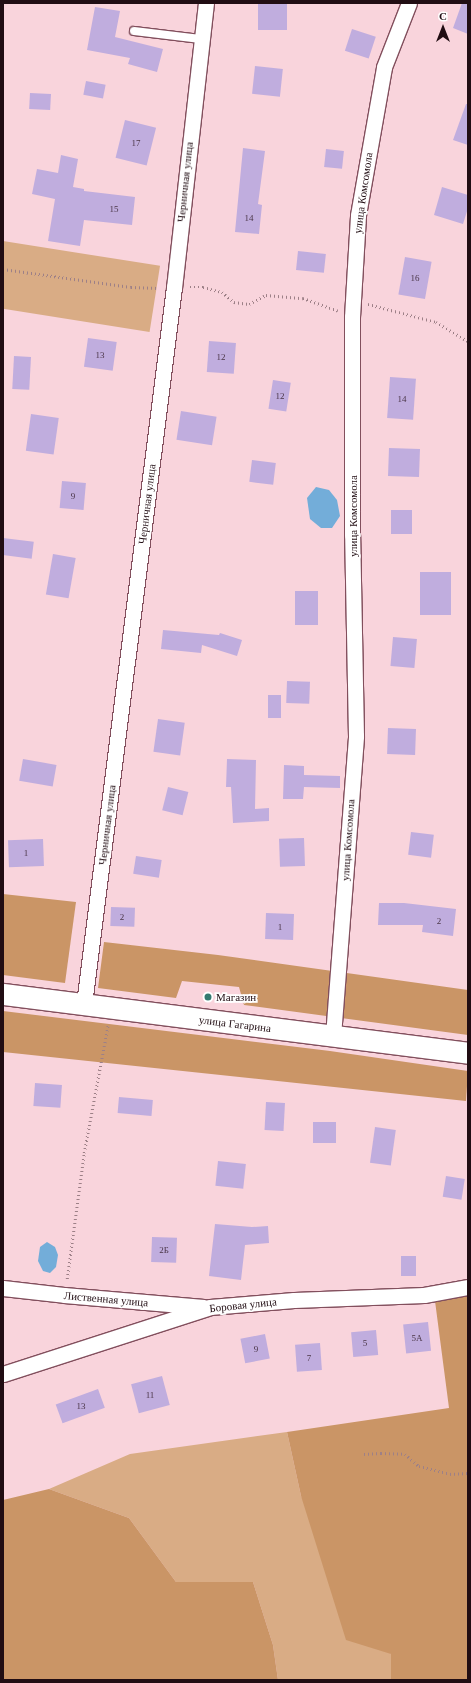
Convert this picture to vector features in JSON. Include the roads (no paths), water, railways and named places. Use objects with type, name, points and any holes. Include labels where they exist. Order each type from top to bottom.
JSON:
[{"type":"main road","name":"улица Гагарина","points":[[3,994],[468,1053]]},
{"type":"street","name":"Черничная улица","points":[[84,1004],[173,296],[206,3]]},
{"type":"street","name":"улица Комсомола","points":[[333,1036],[356,736],[352,535],[352,300],[358,215],[384,67],[409,3]]},
{"type":"street","name":"Лиственная улица","points":[[3,1288],[64,1295],[210,1307]]},
{"type":"street","name":"Боровая улица","points":[[3,1374],[210,1307],[294,1300],[424,1295],[468,1288]]},
{"type":"lane","points":[[134,31],[201,39]]},
{"type":"water","points":[[316,487],[329,490],[337,500],[340,516],[332,528],[321,528],[310,519],[307,498]]},
{"type":"water","points":[[47,1242],[55,1247],[58,1255],[56,1267],[50,1273],[43,1271],[38,1261],[40,1247]]},
{"type":"place","name":"Магазин","points":[[208,997]]}]
